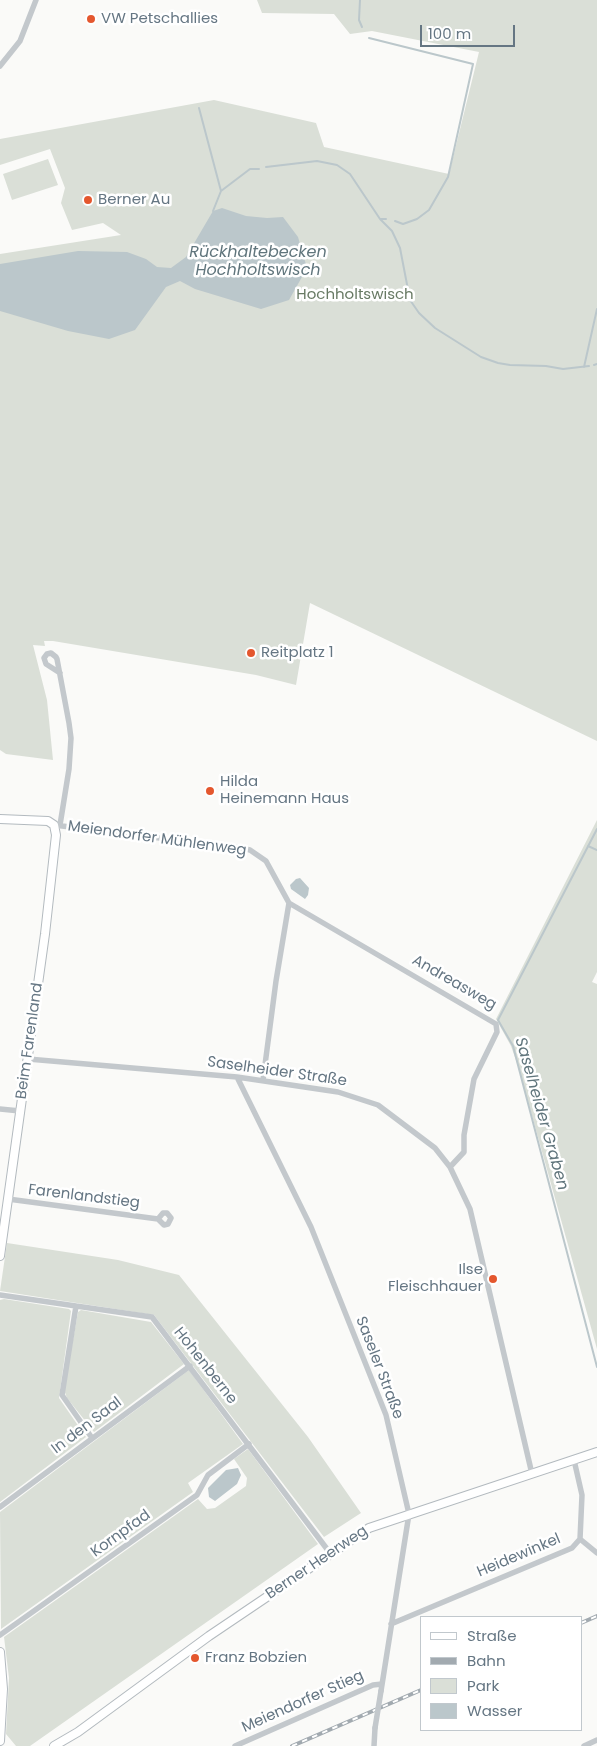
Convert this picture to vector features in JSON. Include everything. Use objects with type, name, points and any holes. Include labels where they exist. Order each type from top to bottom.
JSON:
[{"type":"main road","name":"Meiendorfer Mühlenweg","points":[[0,819],[45,821],[57,825]]},
{"type":"main road","name":"Beim Farenland","points":[[0,1256],[45,934],[57,825]]},
{"type":"main road","name":"Berner Heerweg","points":[[54,1746],[70,1738],[209,1636],[330,1553],[370,1528],[597,1452]]},
{"type":"main road","points":[[0,1652],[3,1689],[2,1742]]},
{"type":"main road","name":"Berner Heerweg","points":[[64,1746],[70,1738]]},
{"type":"street","points":[[0,66],[20,41],[36,0]]},
{"type":"street","points":[[57,825],[71,744],[70,723],[60,673]]},
{"type":"street","name":"Meiendorfer Mühlenweg","points":[[57,825],[250,850],[266,861],[272,869],[289,903]]},
{"type":"street","points":[[262,1080],[289,903]]},
{"type":"street","name":"Andreasweg","points":[[289,903],[496,1024],[497,1032],[474,1079],[464,1135],[464,1152],[450,1167]]},
{"type":"street","name":"Saselheider Straße","points":[[28,1059],[238,1077],[338,1092],[378,1105],[435,1148],[450,1167],[470,1209],[532,1474]]},
{"type":"street","name":"Saseler Straße","points":[[238,1077],[311,1227],[386,1415],[409,1514],[375,1728],[374,1746]]},
{"type":"street","points":[[0,1109],[20,1112]]},
{"type":"street","name":"Farenlandstieg","points":[[8,1199],[158,1219]]},
{"type":"street","name":"Hohenberne","points":[[0,1295],[152,1318],[330,1553]]},
{"type":"street","points":[[76,1306],[62,1395],[92,1438]]},
{"type":"street","name":"In den Saal","points":[[0,1507],[190,1366]]},
{"type":"street","name":"Kornpfad","points":[[0,1635],[197,1495],[208,1475],[249,1444]]},
{"type":"street","name":"Heidewinkel","points":[[391,1624],[572,1548],[580,1539],[582,1495],[574,1460]]},
{"type":"street","points":[[580,1539],[597,1553]]},
{"type":"street","name":"Meiendorfer Stieg","points":[[235,1746],[373,1685],[382,1687]]},
{"type":"street","points":[[584,1746],[597,1740]]},
{"type":"green space","name":"Hochholtswisch","points":[[257,0],[597,0],[597,741],[310,603],[296,685],[256,675],[53,641],[44,641],[45,646],[33,645],[47,700],[53,760],[6,754],[0,750],[0,254],[121,235],[103,223],[72,230],[61,203],[65,188],[50,149],[0,165],[0,139],[214,100],[316,123],[324,147],[449,174],[479,52],[372,31],[350,34],[334,14],[262,13]]},
{"type":"green space","points":[[48,159],[58,185],[12,200],[3,174]]},
{"type":"green space","points":[[597,820],[597,972],[592,982],[597,984],[597,1349],[519,1069],[511,1046],[496,1019]]},
{"type":"green space","points":[[7,1243],[118,1260],[179,1275],[308,1437],[361,1513],[324,1537],[154,1315],[0,1291]]},
{"type":"green space","points":[[4,1299],[69,1309],[71,1311],[59,1398],[86,1437],[0,1502],[0,1300]]},
{"type":"green space","points":[[81,1310],[151,1322],[184,1364],[94,1432],[67,1398],[64,1390],[78,1312]]},
{"type":"green space","points":[[189,1370],[243,1444],[188,1483],[193,1492],[1,1629],[0,1512]]},
{"type":"green space","points":[[248,1449],[318,1544],[30,1746],[16,1746],[6,1734],[9,1678],[4,1637],[198,1499],[207,1509],[215,1508],[246,1486],[247,1478],[234,1459]]},
{"type":"water","name":"Rückhaltebecken Hochholtswisch","points":[[222,208],[246,216],[283,217],[298,237],[307,268],[289,300],[261,309],[195,289],[180,281],[166,287],[135,330],[109,339],[68,331],[0,311],[0,264],[78,251],[127,252],[146,259],[157,267],[171,268],[186,257],[213,211]]},
{"type":"water","points":[[300,878],[309,888],[305,899],[291,889],[290,885]]},
{"type":"water","points":[[238,1468],[241,1475],[237,1484],[215,1501],[209,1497],[208,1488],[226,1470]]},
{"type":"waterway","points":[[360,0],[359,20],[362,27]]},
{"type":"waterway","points":[[369,38],[473,64],[448,177],[429,210],[417,219],[403,224],[395,221]]},
{"type":"waterway","points":[[199,108],[221,191]]},
{"type":"waterway","name":"Berner Au","points":[[266,167],[317,161],[337,165],[350,174],[380,219],[392,231],[400,248],[410,300],[419,313],[435,328],[481,357],[510,365],[546,366],[563,369],[589,366]]},
{"type":"waterway","name":"Berner Au","points":[[213,211],[221,191],[250,169],[259,169]]},
{"type":"waterway","name":"Berner Au","points":[[380,219],[386,219]]},
{"type":"waterway","points":[[584,367],[597,309]]},
{"type":"waterway","name":"Saselheider Graben","points":[[597,829],[498,1020],[513,1046],[597,1367]]},
{"type":"waterway","points":[[588,846],[597,850]]},
{"type":"railway","points":[[582,1623],[597,1616]]},
{"type":"railway","points":[[292,1746],[420,1690]]},
{"type":"place","name":"VW Petschallies","points":[[91,19]]},
{"type":"place","name":"Berner Au","points":[[88,200]]},
{"type":"place","name":"Reitplatz 1","points":[[251,653]]},
{"type":"place","name":"Hilda Heinemann Haus","points":[[210,791]]},
{"type":"place","name":"Ilse Fleischhauer","points":[[493,1279]]},
{"type":"place","name":"Franz Bobzien","points":[[195,1658]]}]
